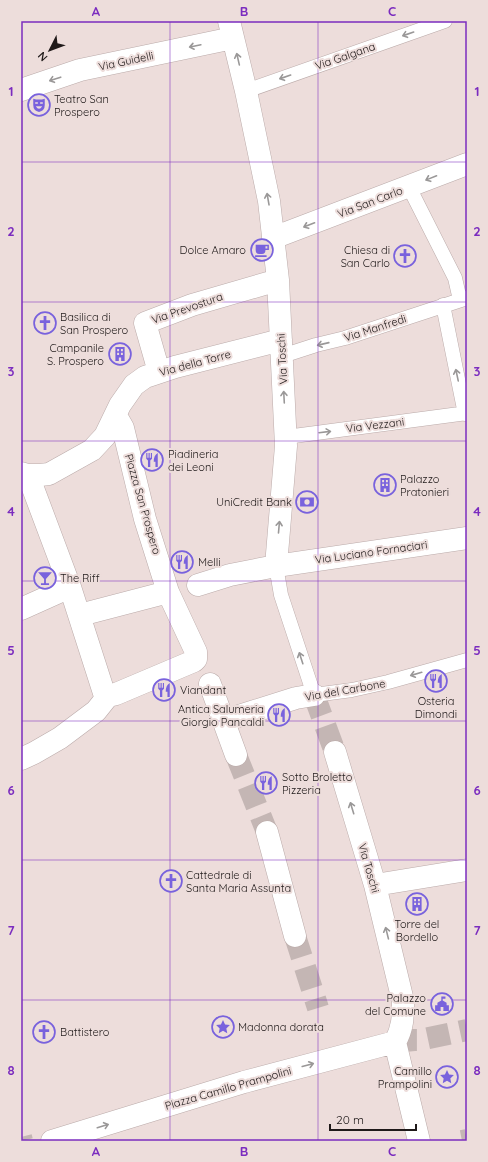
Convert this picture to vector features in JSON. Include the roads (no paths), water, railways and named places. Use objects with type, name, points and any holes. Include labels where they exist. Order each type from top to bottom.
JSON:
[{"type":"street","name":"Via Toschi","points":[[231,29],[246,91],[269,201],[278,280],[286,437],[276,566]]},
{"type":"street","name":"Via Guidelli","points":[[21,90],[80,70],[231,29]]},
{"type":"street","name":"Via San Carlo","points":[[273,238],[467,164]]},
{"type":"street","name":"Via Prevostura","points":[[158,372],[145,322],[192,305],[278,280]]},
{"type":"street","name":"Via della Torre","points":[[118,411],[134,385],[145,377],[158,372],[282,348]]},
{"type":"street","points":[[21,759],[60,738],[96,711],[108,696],[104,693],[102,688],[70,587],[25,474],[49,474],[92,450],[105,436],[118,411]]},
{"type":"street","name":"Piazza San Prospero","points":[[108,696],[190,664],[196,659],[196,652],[168,592],[145,519],[123,428],[119,421],[118,411]]},
{"type":"street","name":"Via Luciano Fornaciari","points":[[198,585],[230,575],[276,566],[467,538]]},
{"type":"street","points":[[21,609],[70,587]]},
{"type":"street","points":[[80,615],[168,592]]},
{"type":"street","points":[[210,684],[236,755]]},
{"type":"street","name":"Via del Carbone","points":[[223,721],[296,698],[314,695]]},
{"type":"street","name":"Via Toschi","points":[[335,752],[375,885],[403,1002],[404,1018],[395,1042]]},
{"type":"street","points":[[267,832],[295,936]]},
{"type":"street","points":[[375,885],[467,870]]},
{"type":"street","points":[[395,1042],[419,1141]]},
{"type":"street","name":"Piazza Camillo Prampolini","points":[[62,1140],[244,1082],[395,1042]]},
{"type":"lane","name":"Via Galgana","points":[[246,91],[444,21]]},
{"type":"lane","points":[[409,187],[464,299]]},
{"type":"lane","name":"Via Manfredi","points":[[282,348],[316,345],[345,338],[464,299]]},
{"type":"lane","name":"Via Vezzani","points":[[286,437],[466,413],[443,305]]},
{"type":"lane","name":"Via Toschi","points":[[276,566],[281,595],[314,695]]},
{"type":"lane","name":"Via del Carbone","points":[[314,695],[352,690],[388,682],[467,660]]},
{"type":"tunnel","points":[[314,695],[335,752]]},
{"type":"tunnel","points":[[236,755],[267,832]]},
{"type":"tunnel","points":[[295,936],[318,1008]]},
{"type":"tunnel","points":[[395,1042],[420,1040],[467,1030]]},
{"type":"tunnel","points":[[21,1137],[22,1141]]},
{"type":"tunnel","points":[[462,1141],[467,1140]]},
{"type":"place","name":"Teatro San Prospero","points":[[39,105]]},
{"type":"place","name":"Dolce Amaro","points":[[262,250]]},
{"type":"place","name":"Chiesa di San Carlo","points":[[405,256]]},
{"type":"place","name":"Basilica di San Prospero","points":[[45,323]]},
{"type":"place","name":"Campanile S. Prospero","points":[[120,354]]},
{"type":"place","name":"Piadineria dei Leoni","points":[[152,460]]},
{"type":"place","name":"Palazzo Pratonieri","points":[[385,485]]},
{"type":"place","name":"UniCredit Bank","points":[[307,502]]},
{"type":"place","name":"Melli","points":[[182,562]]},
{"type":"place","name":"The Riff","points":[[45,578]]},
{"type":"place","name":"Osteria Dimondi","points":[[436,681]]},
{"type":"place","name":"Viandant","points":[[164,690]]},
{"type":"place","name":"Antica Salumeria Giorgio Pancaldi","points":[[279,715]]},
{"type":"place","name":"Sotto Broletto Pizzeria","points":[[266,783]]},
{"type":"place","name":"Cattedrale di Santa Maria Assunta","points":[[171,881]]},
{"type":"place","name":"Torre del Bordello","points":[[417,904]]},
{"type":"place","name":"Palazzo del Comune","points":[[442,1004]]},
{"type":"place","name":"Madonna dorata","points":[[223,1027]]},
{"type":"place","name":"Battistero","points":[[44,1032]]},
{"type":"place","name":"Camillo Prampolini","points":[[447,1077]]}]
